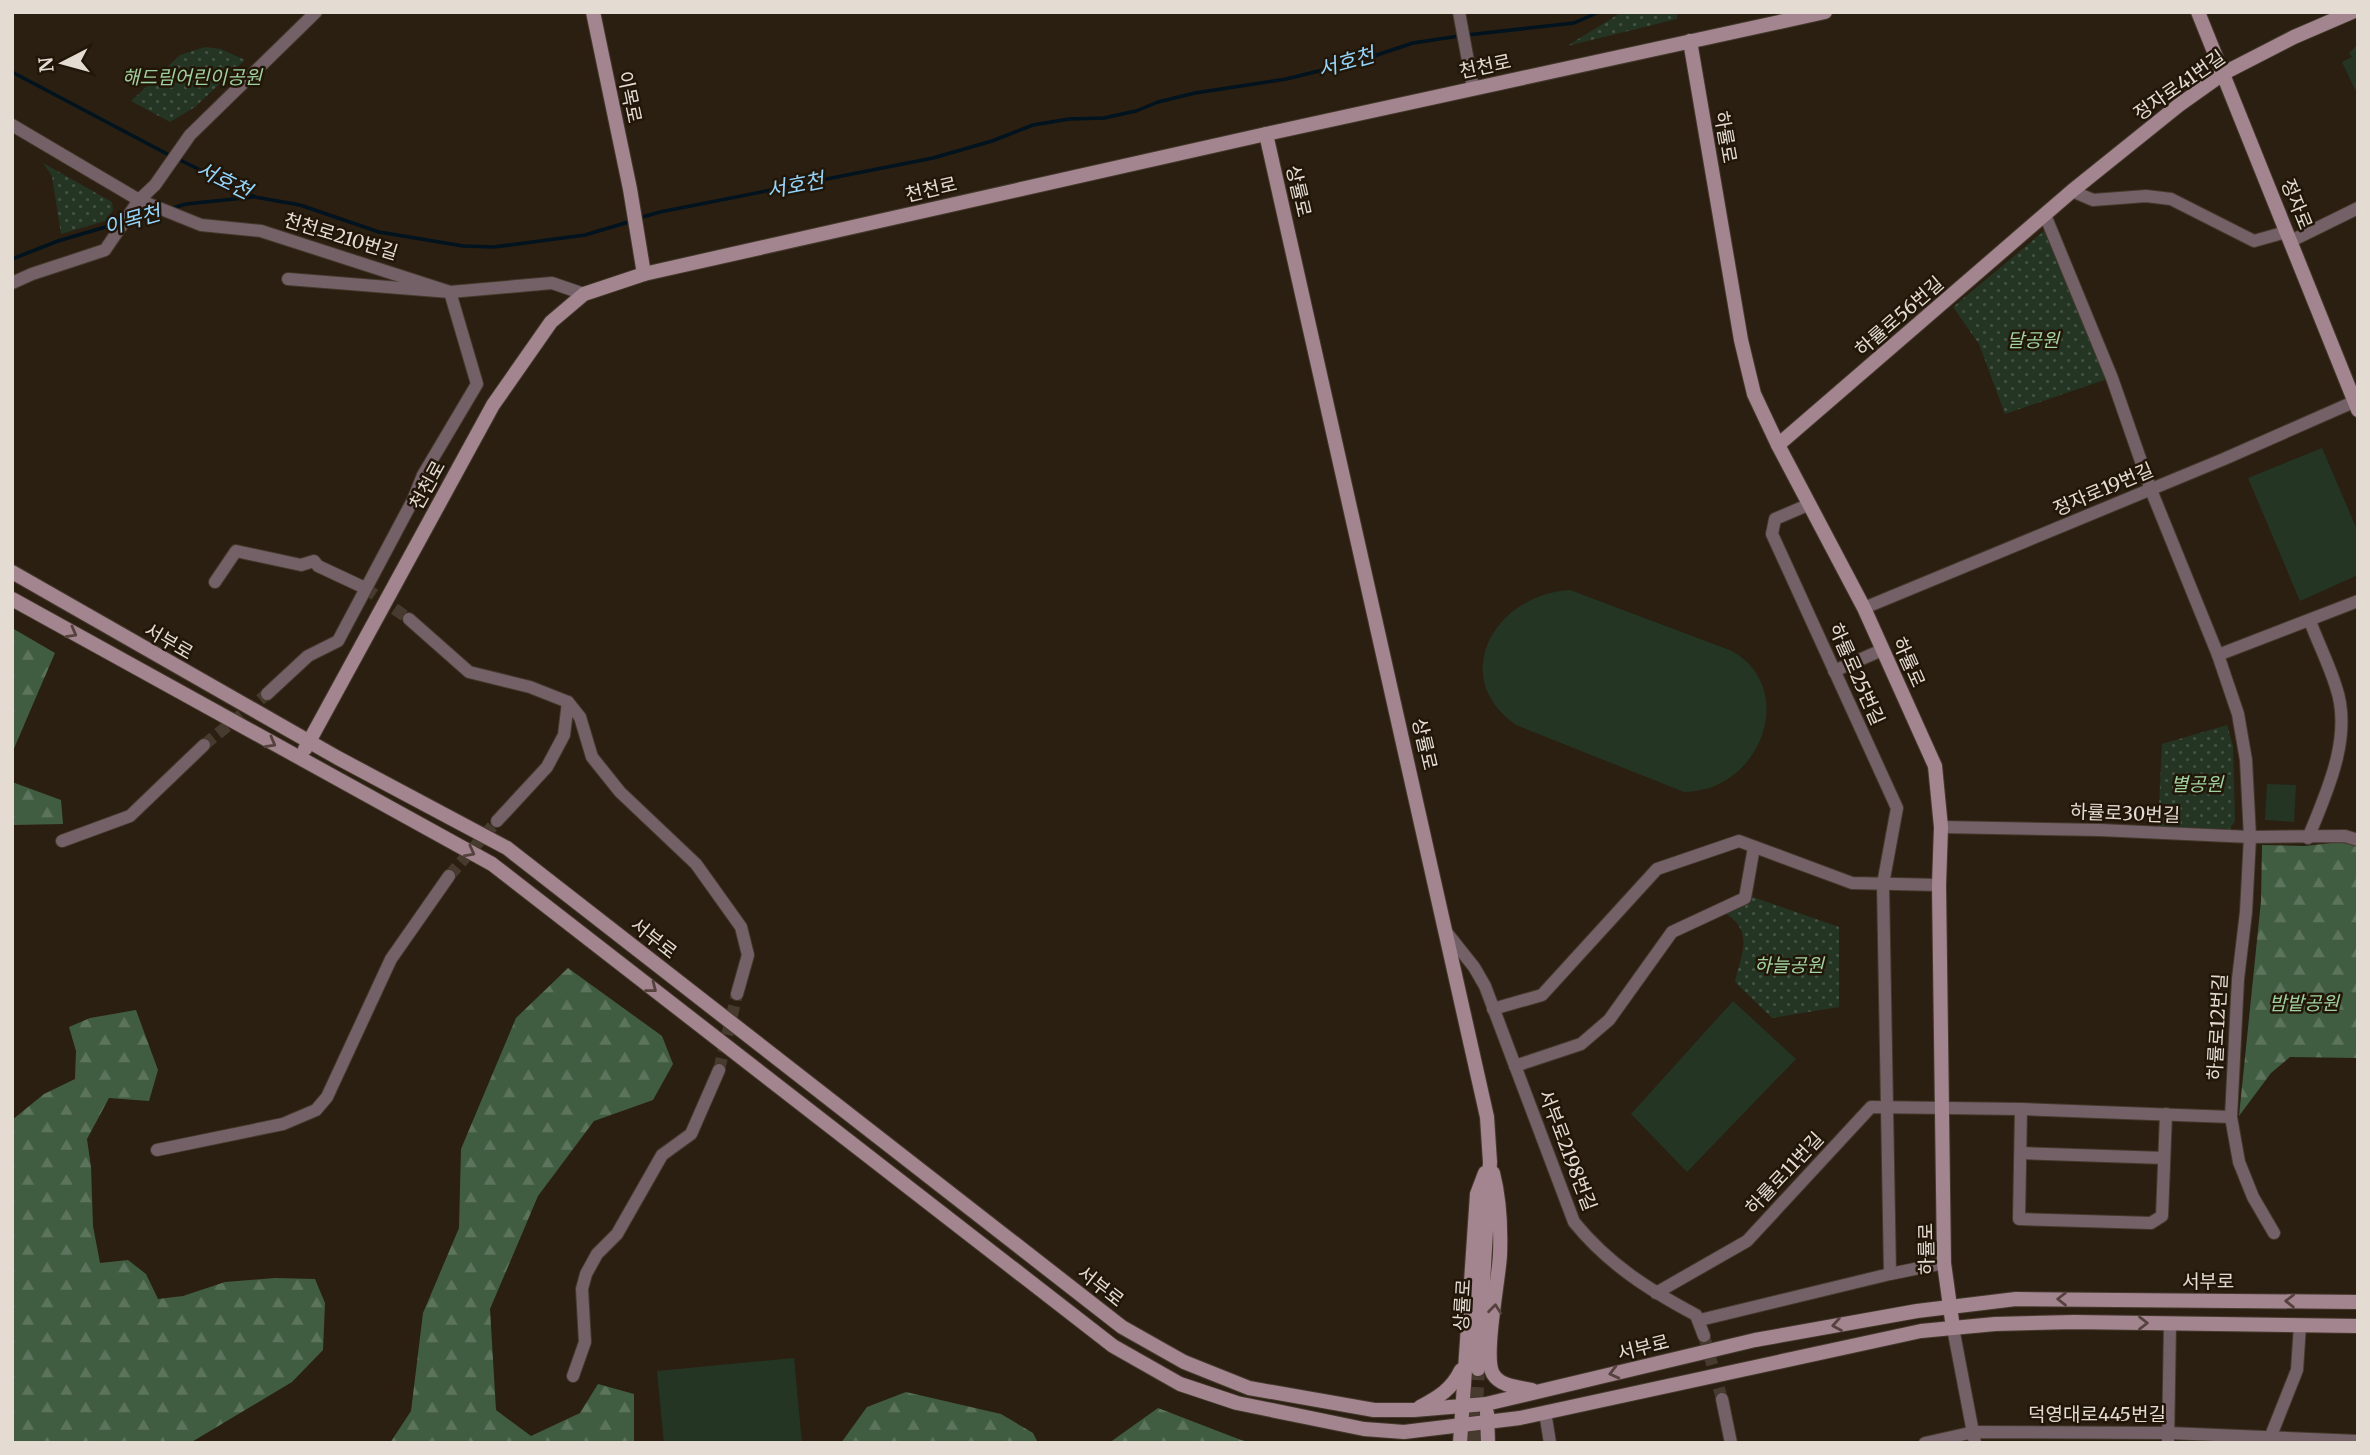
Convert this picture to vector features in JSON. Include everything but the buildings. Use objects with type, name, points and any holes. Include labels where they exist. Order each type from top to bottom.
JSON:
[{"type":"street","points":[[12,283],[105,250],[139,200],[159,179],[190,135],[316,12]]},
{"type":"street","name":"이목로","points":[[593,12],[630,189],[644,274]]},
{"type":"street","points":[[1459,12],[1473,88]]},
{"type":"street","name":"천천로","points":[[299,759],[493,405],[551,323],[584,294],[644,274],[1825,12]]},
{"type":"street","name":"정자로","points":[[2198,12],[2357,404]]},
{"type":"street","name":"정자로41번길","points":[[2045,215],[2125,146],[2224,73],[2294,37],[2352,12]]},
{"type":"street","name":"하률로","points":[[1690,40],[1741,340],[1754,394],[1864,608],[1935,766],[1941,827],[1939,885],[1944,1263],[1953,1328]]},
{"type":"street","name":"천천로210번길","points":[[12,125],[139,200],[201,225],[261,232],[450,292]]},
{"type":"street","name":"상률로","points":[[1266,134],[1488,1117],[1490,1162],[1471,1366],[1462,1407],[1460,1443]]},
{"type":"street","points":[[2071,191],[2093,200],[2146,196],[2171,198],[2254,241],[2289,237],[2358,208]]},
{"type":"street","name":"하률로56번길","points":[[1778,445],[2045,215]]},
{"type":"street","name":"하률로12번길","points":[[2045,215],[2112,377],[2151,489],[2218,655],[2238,714],[2246,760],[2250,837],[2246,912],[2238,978],[2231,1117],[2239,1162],[2253,1197],[2274,1233]]},
{"type":"street","name":"천천로210번길","points":[[288,279],[450,292],[552,283],[584,294]]},
{"type":"street","points":[[267,694],[308,656],[338,641],[414,500],[423,475],[477,384],[450,292]]},
{"type":"street","name":"정자로19번길","points":[[1864,608],[2357,404]]},
{"type":"street","name":"하률로25번길","points":[[1810,505],[1775,519],[1772,534],[1897,808],[1883,884],[1889,1274]]},
{"type":"street","points":[[215,582],[236,551],[301,565],[314,561],[318,566],[365,588]]},
{"type":"street","name":"서부로","points":[[12,572],[309,742],[507,848],[1122,1326],[1185,1363],[1249,1388],[1374,1410],[1462,1407],[1486,1404],[1755,1339],[2016,1298],[2358,1302]]},
{"type":"street","name":"서부로","points":[[12,599],[492,864],[1113,1346],[1180,1384],[1237,1403],[1364,1429],[1404,1432],[1545,1412],[1922,1331],[2008,1324],[2358,1326]]},
{"type":"street","points":[[2218,655],[2358,601]]},
{"type":"street","points":[[409,619],[469,672],[530,687],[568,702],[580,717],[592,757],[620,792],[696,863],[741,927],[748,955],[737,994]]},
{"type":"street","points":[[2308,838],[2325,796],[2343,730],[2337,688],[2310,621]]},
{"type":"street","points":[[1834,671],[1882,650]]},
{"type":"street","points":[[497,821],[547,767],[564,735],[568,702]]},
{"type":"street","points":[[62,841],[130,816],[204,745]]},
{"type":"street","name":"하률로30번길","points":[[1941,827],[2100,830],[2250,837],[2345,836],[2358,840]]},
{"type":"street","points":[[1493,1009],[1542,995],[1657,869],[1739,841],[1852,883],[1939,885]]},
{"type":"street","points":[[1515,1066],[1581,1044],[1609,1020],[1672,932],[1745,898],[1754,847]]},
{"type":"street","points":[[157,1150],[283,1124],[316,1110],[327,1097],[391,959],[449,876]]},
{"type":"street","name":"서부로2198번길","points":[[1447,933],[1474,967],[1493,1009],[1574,1222],[1589,1241],[1614,1264],[1700,1320]]},
{"type":"street","points":[[573,1376],[585,1342],[582,1289],[586,1274],[597,1254],[617,1234],[662,1155],[691,1134],[719,1070]]},
{"type":"street","name":"하률로11번길","points":[[1656,1293],[1747,1241],[1871,1107],[1943,1107]]},
{"type":"street","points":[[1943,1107],[2231,1117]]},
{"type":"street","points":[[2021,1109],[2019,1219],[2151,1223],[2162,1216],[2166,1114]]},
{"type":"street","points":[[2021,1153],[2164,1158]]},
{"type":"street","points":[[1490,1162],[1499,1194],[1500,1255],[1490,1356],[1493,1374],[1504,1385],[1540,1391]]},
{"type":"street","points":[[1704,1336],[1700,1320],[1944,1263]]},
{"type":"street","points":[[2169,1438],[2170,1323]]},
{"type":"street","points":[[2270,1438],[2297,1370],[2300,1325]]},
{"type":"street","points":[[1953,1328],[1975,1437]]},
{"type":"street","points":[[1415,1410],[1440,1396],[1471,1366]]},
{"type":"street","points":[[1722,1399],[1731,1443]]},
{"type":"street","points":[[1486,1404],[1488,1443]]},
{"type":"street","points":[[1545,1412],[1550,1443]]},
{"type":"street","points":[[1404,1432],[1418,1443]]},
{"type":"street","name":"덕영대로445번길","points":[[1925,1443],[1975,1437],[2358,1441]]},
{"type":"green space","points":[[1622,12],[1677,12],[1677,19],[1567,46]]},
{"type":"green space","points":[[2358,44],[2358,96],[2342,62],[2352,57],[2349,53]]},
{"type":"green space","name":"해드림어린이공원","points":[[205,47],[221,49],[245,60],[195,107],[170,122],[131,101],[180,55]]},
{"type":"green space","points":[[43,163],[112,202],[113,210],[105,221],[61,234],[52,176]]},
{"type":"green space","name":"달공원","points":[[2044,231],[2107,379],[2005,414],[1979,344],[1953,307]]},
{"type":"green space","points":[[2322,448],[2358,532],[2358,575],[2300,601],[2248,478]]},
{"type":"green space","points":[[1570,590],[1732,651],[1752,668],[1763,688],[1766,712],[1762,735],[1751,757],[1734,775],[1711,787],[1684,792],[1516,725],[1495,706],[1485,684],[1483,662],[1489,641],[1502,622],[1520,606],[1543,595]]},
{"type":"green space","points":[[12,628],[55,653],[12,753]]},
{"type":"green space","name":"별공원","points":[[2227,725],[2233,746],[2235,821],[2230,829],[2158,826],[2162,744]]},
{"type":"green space","points":[[12,782],[61,800],[63,824],[12,825]]},
{"type":"green space","points":[[2267,784],[2296,785],[2294,822],[2265,820]]},
{"type":"green space","name":"밤밭공원","points":[[2349,841],[2358,845],[2358,1058],[2290,1057],[2271,1073],[2239,1116],[2261,901],[2262,845],[2305,846]]},
{"type":"green space","name":"하늘공원","points":[[1750,896],[1839,927],[1839,1007],[1772,1018],[1735,982],[1744,944],[1743,936],[1734,920],[1725,913]]},
{"type":"green space","points":[[568,968],[662,1036],[673,1064],[653,1100],[594,1121],[538,1196],[490,1309],[496,1410],[531,1436],[580,1413],[598,1384],[634,1394],[634,1443],[390,1443],[411,1411],[423,1313],[459,1228],[461,1149],[516,1018]]},
{"type":"green space","points":[[1733,1001],[1796,1059],[1687,1172],[1631,1114]]},
{"type":"green space","points":[[136,1010],[158,1070],[149,1101],[109,1098],[87,1139],[93,1226],[100,1263],[128,1260],[146,1274],[158,1299],[183,1296],[225,1282],[275,1278],[315,1279],[325,1303],[323,1350],[292,1382],[190,1443],[12,1443],[12,1120],[44,1094],[75,1079],[76,1051],[69,1027],[90,1018]]},
{"type":"green space","points":[[794,1358],[802,1443],[664,1443],[657,1371]]},
{"type":"green space","points":[[906,1392],[1001,1414],[1033,1433],[1038,1443],[841,1443],[867,1407]]},
{"type":"green space","points":[[1158,1408],[1241,1440],[1254,1443],[1109,1443]]},
{"type":"waterway","name":"서호천","points":[[1467,35],[1574,23],[1599,12]]},
{"type":"waterway","name":"서호천","points":[[639,218],[933,158],[992,141],[1033,125],[1069,119],[1104,118],[1195,93],[1286,79],[1356,62],[1413,43],[1459,36]]},
{"type":"waterway","name":"서호천","points":[[12,72],[171,156]]},
{"type":"waterway","name":"서호천","points":[[178,159],[255,197],[300,205],[379,232],[463,246],[494,247],[585,235],[632,221]]},
{"type":"waterway","name":"이목천","points":[[170,209],[186,204],[253,197]]},
{"type":"waterway","name":"이목천","points":[[130,220],[160,212]]},
{"type":"waterway","name":"이목천","points":[[12,259],[58,241],[119,223]]},
{"type":"tunnel","points":[[365,588],[409,619]]},
{"type":"tunnel","points":[[204,745],[267,694]]},
{"type":"tunnel","points":[[449,876],[497,821]]},
{"type":"tunnel","points":[[719,1070],[737,994]]},
{"type":"tunnel","points":[[1704,1336],[1722,1399]]},
{"type":"tunnel","points":[[1474,1443],[1478,1369]]}]
